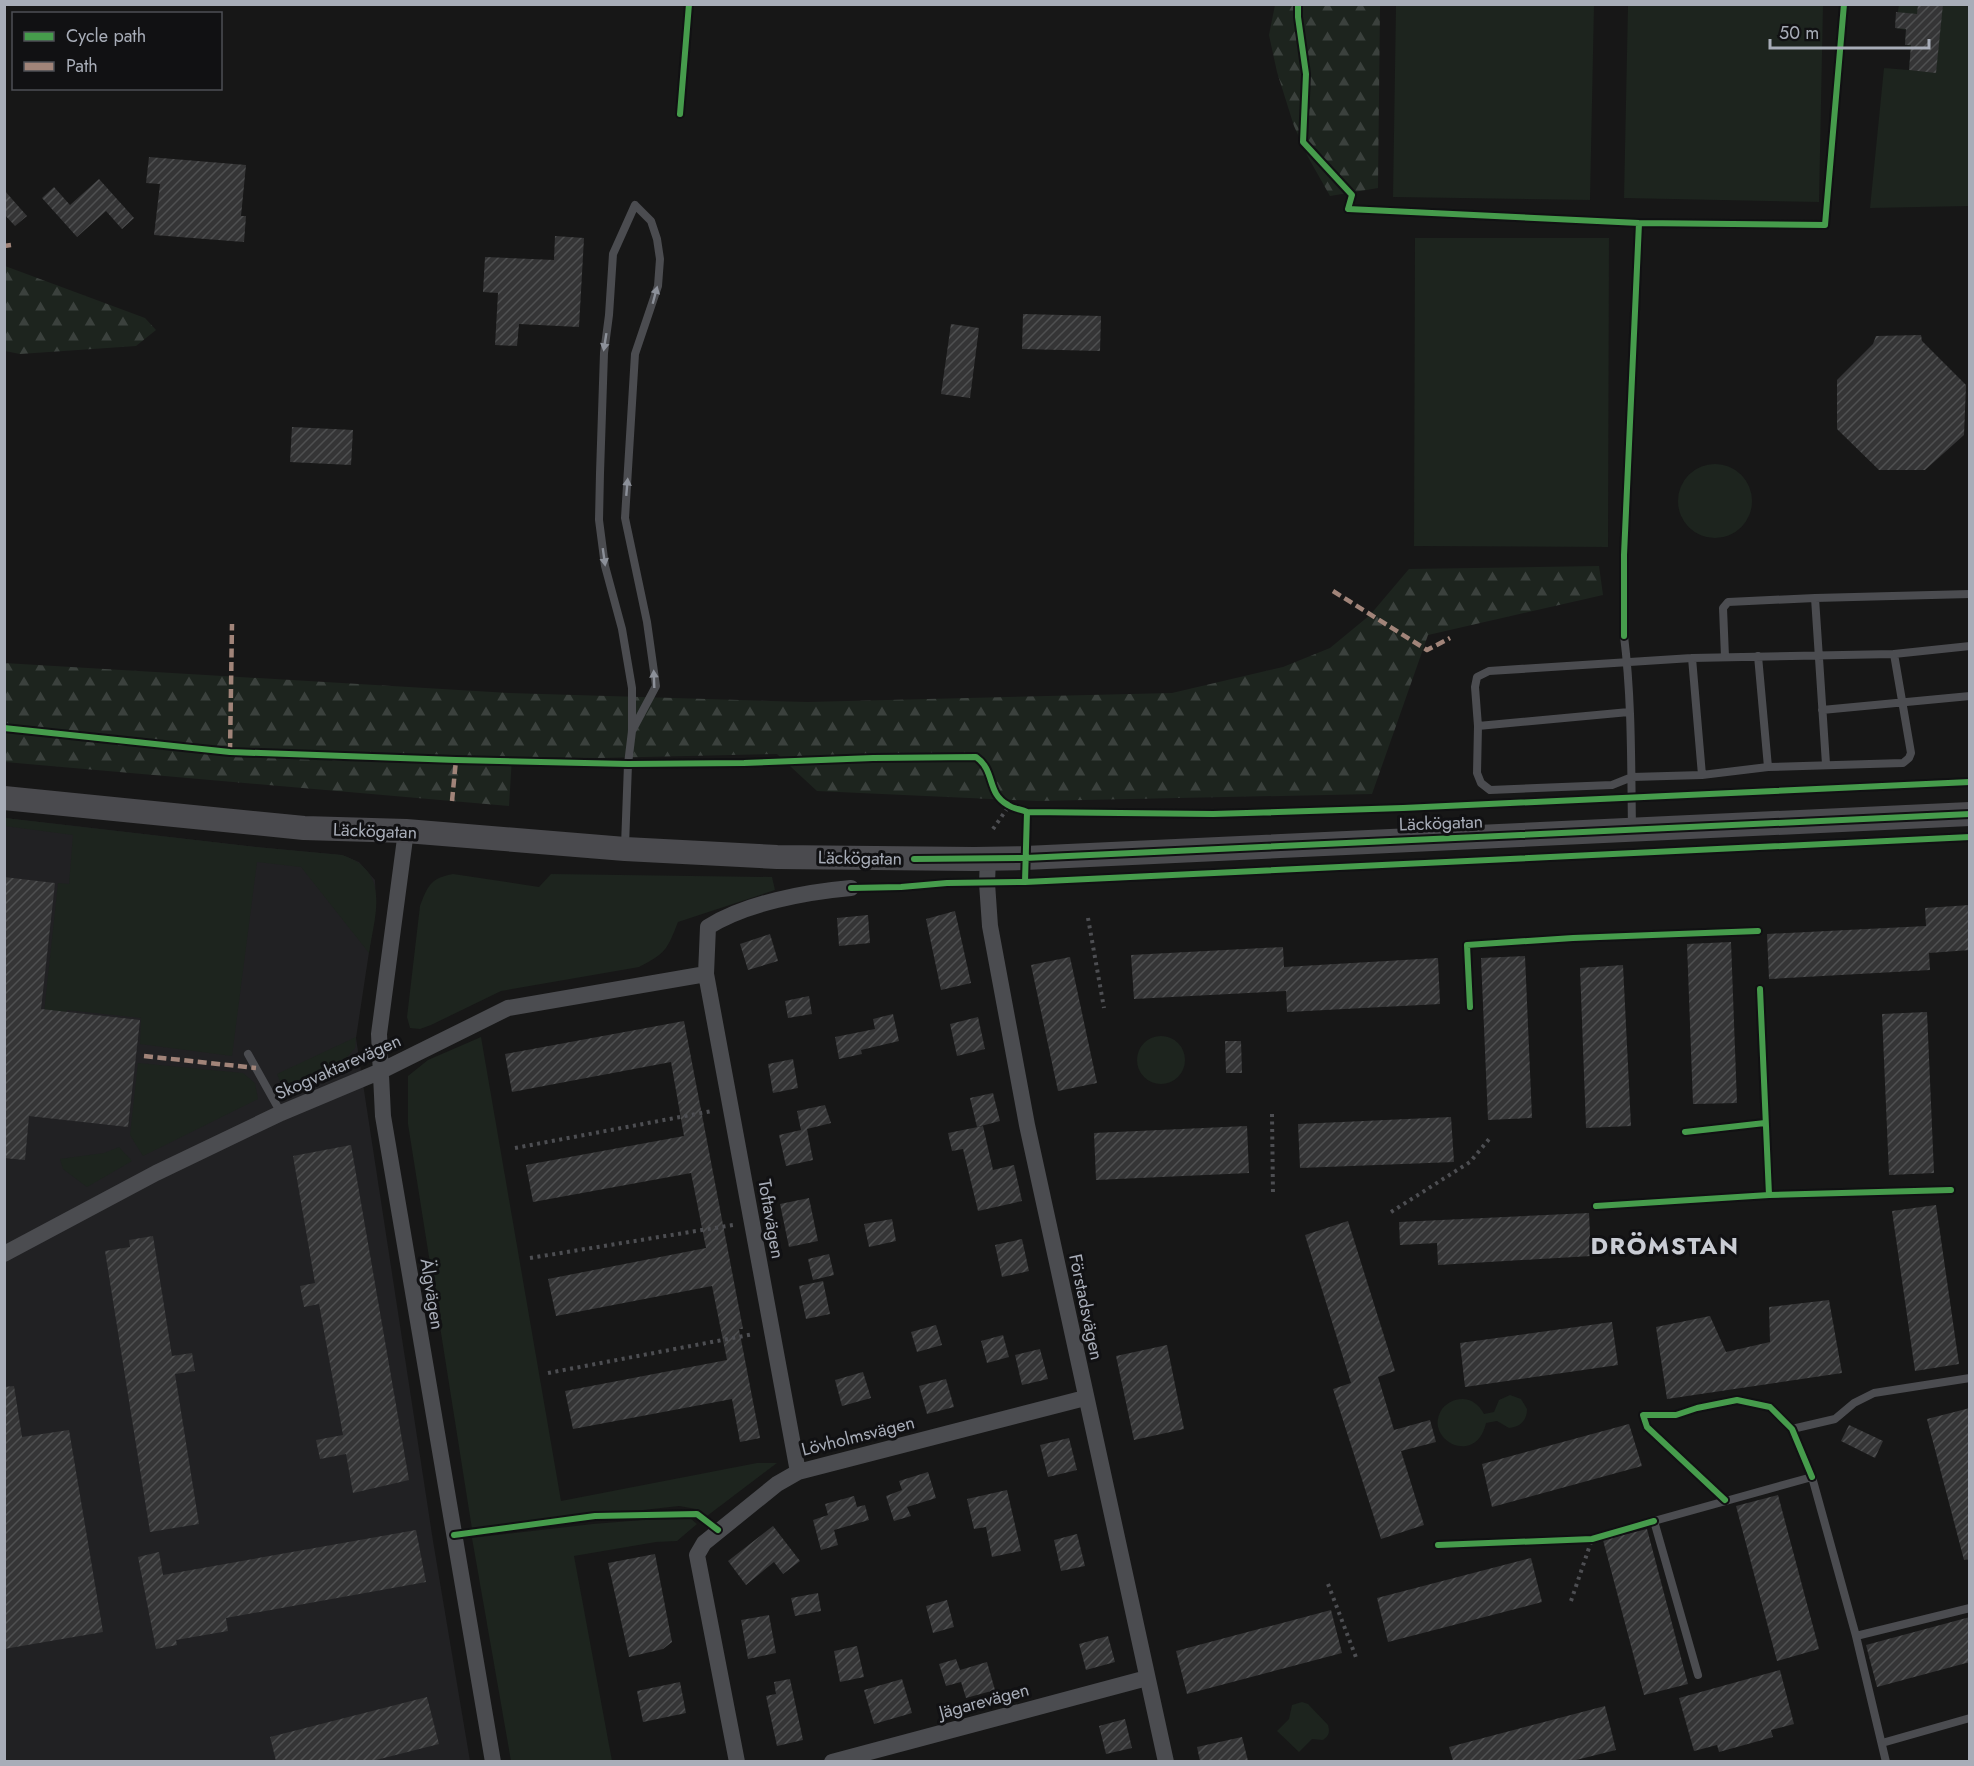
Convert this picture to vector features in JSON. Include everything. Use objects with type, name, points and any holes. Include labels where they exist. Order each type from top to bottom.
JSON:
[{"type":"main road","name":"Läckögatan","points":[[4,798],[304,828],[406,831],[625,849],[789,857],[974,860],[1970,814]]},
{"type":"street","name":"Älgvägen","points":[[406,831],[379,1034],[383,1116],[493,1761]]},
{"type":"street","name":"Förstadsvägen","points":[[988,858],[990,926],[1030,1136],[1085,1398],[1166,1761]]},
{"type":"street","name":"Läckögatan","points":[[706,974],[708,927],[725,916],[812,892],[851,888]]},
{"type":"street","name":"Skogvaktarevägen","points":[[4,1254],[156,1173],[281,1113],[381,1071],[508,1008],[706,974]]},
{"type":"street","name":"Toftavägen","points":[[706,974],[798,1472]]},
{"type":"street","name":"Lövholmsvägen","points":[[737,1761],[697,1555],[704,1543],[777,1484],[798,1472],[1085,1398]]},
{"type":"street","name":"Jägarevägen","points":[[832,1761],[1147,1678]]},
{"type":"lane","points":[[625,849],[628,764],[632,732],[632,688],[622,629],[605,566],[599,520],[604,353],[613,254],[635,205],[651,221],[660,259],[658,286],[635,354],[625,518],[647,622],[656,686],[632,732]]},
{"type":"lane","points":[[1725,657],[1724,608],[1728,602],[1970,594]]},
{"type":"lane","points":[[1815,598],[1826,764]]},
{"type":"lane","points":[[1624,636],[1632,777],[1632,830]]},
{"type":"lane","points":[[1894,654],[1911,753],[1909,758],[1903,762],[1768,767],[1702,775],[1632,777],[1612,785],[1490,790],[1481,783],[1477,773],[1478,726],[1474,687],[1477,677],[1489,671],[1692,658],[1894,654],[1970,646]]},
{"type":"lane","points":[[1758,656],[1768,767]]},
{"type":"lane","points":[[1692,658],[1702,775]]},
{"type":"lane","points":[[1822,710],[1970,696]]},
{"type":"lane","points":[[1478,726],[1629,712]]},
{"type":"lane","points":[[248,1053],[281,1113]]},
{"type":"lane","points":[[1792,1429],[1835,1419],[1854,1403],[1874,1393],[1970,1378]]},
{"type":"lane","points":[[1698,1675],[1654,1521],[1812,1477],[1856,1636],[1886,1761]]},
{"type":"lane","points":[[1856,1636],[1970,1608]]},
{"type":"lane","points":[[1882,1743],[1970,1718]]},
{"type":"path","points":[[993,829],[1009,806]]},
{"type":"path","points":[[1088,918],[1104,1008]]},
{"type":"path","points":[[515,1148],[731,1107]]},
{"type":"path","points":[[1272,1114],[1273,1195]]},
{"type":"path","points":[[1391,1212],[1470,1162],[1490,1138]]},
{"type":"path","points":[[530,1258],[752,1221]]},
{"type":"path","points":[[548,1373],[772,1330]]},
{"type":"path","points":[[1571,1602],[1592,1539]]},
{"type":"path","points":[[1328,1584],[1357,1660]]},
{"type":"shaded area","points":[[5,818],[342,855],[359,862],[375,880],[376,906],[356,1038],[433,1541],[470,1761],[5,1762]]},
{"type":"green space","points":[[1275,5],[1380,5],[1378,188],[1330,196],[1308,157],[1294,126],[1277,72],[1269,35]]},
{"type":"green space","points":[[1396,5],[1594,5],[1590,200],[1393,197]]},
{"type":"green space","points":[[1628,5],[1823,5],[1819,202],[1624,198]]},
{"type":"green space","points":[[1899,5],[1969,5],[1969,206],[1870,208],[1884,68],[1909,70],[1911,46],[1905,45],[1906,30],[1895,28]]},
{"type":"green space","points":[[1415,238],[1609,238],[1608,547],[1414,546]]},
{"type":"green space","points":[[5,266],[145,318],[156,330],[136,346],[20,354],[5,351]]},
{"type":"green space","points":[[1708,464],[1722,464],[1736,470],[1746,480],[1752,494],[1750,515],[1736,532],[1722,538],[1708,538],[1694,532],[1684,522],[1678,508],[1678,494],[1684,480],[1694,470]]},
{"type":"green space","points":[[1599,566],[1603,595],[1428,635],[1372,794],[1037,801],[817,791],[777,754],[599,758],[512,757],[509,806],[5,762],[4,663],[509,693],[807,702],[1172,693],[1283,667],[1330,648],[1370,615],[1409,569]]},
{"type":"green space","points":[[5,818],[342,855],[357,862],[368,872],[374,883],[376,909],[369,953],[301,867],[257,862],[232,1056],[140,1044],[141,1018],[67,1010],[62,1043],[41,1041],[58,883],[69,884],[73,835],[5,826]]},
{"type":"green space","points":[[453,874],[539,887],[551,874],[772,877],[775,890],[678,922],[664,950],[639,967],[501,991],[431,1025],[420,1029],[410,1028],[407,1017],[420,906],[425,893],[435,880]]},
{"type":"green space","points":[[1161,1036],[1178,1043],[1185,1060],[1178,1077],[1161,1084],[1144,1077],[1137,1060],[1144,1043]]},
{"type":"green space","points":[[356,1037],[355,1048],[347,1057],[283,1089],[277,1074]]},
{"type":"green space","points":[[481,1037],[561,1501],[757,1463],[777,1463],[707,1516],[696,1509],[679,1506],[472,1529],[408,1124],[408,1076],[428,1060]]},
{"type":"green space","points":[[138,1063],[243,1073],[255,1083],[258,1099],[143,1156],[130,1135]]},
{"type":"green space","points":[[119,1147],[132,1161],[87,1187],[63,1169],[60,1159],[104,1153]]},
{"type":"green space","points":[[1510,1395],[1521,1399],[1527,1409],[1524,1420],[1516,1426],[1509,1428],[1497,1421],[1486,1423],[1480,1437],[1472,1444],[1462,1446],[1453,1444],[1444,1438],[1439,1430],[1438,1420],[1442,1409],[1451,1402],[1459,1399],[1472,1401],[1484,1414],[1494,1412],[1499,1400]]},
{"type":"green space","points":[[679,1517],[690,1518],[697,1524],[677,1541],[656,1542],[574,1556],[612,1761],[511,1761],[472,1538]]},
{"type":"green space","points":[[1302,1702],[1308,1704],[1328,1725],[1329,1732],[1323,1740],[1312,1739],[1299,1752],[1277,1731],[1289,1719],[1292,1705]]},
{"type":"building","points":[[1918,4],[1943,4],[1936,73],[1909,70],[1911,45],[1905,45],[1906,29],[1895,28],[1896,12],[1917,14]]},
{"type":"building","points":[[149,157],[246,165],[241,216],[246,216],[244,242],[154,235],[160,184],[146,183]]},
{"type":"building","points":[[99,179],[134,218],[122,229],[106,211],[77,237],[42,198],[54,187],[70,205]]},
{"type":"building","points":[[4,190],[27,216],[15,226],[4,214]]},
{"type":"building","points":[[555,236],[584,238],[579,327],[519,324],[517,346],[495,345],[498,293],[483,292],[485,257],[554,260]]},
{"type":"building","points":[[1023,314],[1101,316],[1100,351],[1022,349]]},
{"type":"building","points":[[951,324],[979,328],[970,398],[941,394]]},
{"type":"building","points":[[1921,335],[1922,341],[1966,385],[1964,435],[1925,470],[1879,470],[1837,429],[1837,380],[1873,344],[1876,336]]},
{"type":"building","points":[[292,427],[353,430],[351,465],[290,462]]},
{"type":"building","points":[[4,877],[55,883],[41,1009],[140,1020],[128,1127],[29,1116],[25,1160],[4,1158]]},
{"type":"building","points":[[1970,905],[1970,950],[1929,953],[1930,970],[1769,979],[1767,934],[1926,926],[1925,908]]},
{"type":"building","points":[[955,911],[971,983],[941,990],[926,919]]},
{"type":"building","points":[[868,915],[870,943],[839,946],[837,918]]},
{"type":"building","points":[[770,934],[778,961],[748,970],[740,944]]},
{"type":"building","points":[[1731,942],[1737,1103],[1693,1104],[1687,944]]},
{"type":"building","points":[[1283,947],[1284,967],[1438,958],[1440,1004],[1287,1012],[1286,991],[1134,999],[1131,955]]},
{"type":"building","points":[[1525,956],[1532,1118],[1488,1120],[1481,958]]},
{"type":"building","points":[[1070,957],[1097,1083],[1058,1091],[1031,965]]},
{"type":"building","points":[[1623,965],[1631,1126],[1586,1128],[1580,968]]},
{"type":"building","points":[[809,996],[812,1014],[788,1018],[785,1001]]},
{"type":"building","points":[[1927,1012],[1934,1173],[1889,1175],[1882,1014]]},
{"type":"building","points":[[893,1014],[899,1041],[861,1050],[862,1054],[839,1059],[835,1037],[875,1029],[873,1019]]},
{"type":"building","points":[[978,1017],[985,1049],[957,1056],[950,1024]]},
{"type":"building","points":[[684,1021],[743,1329],[739,1329],[760,1438],[740,1442],[732,1399],[573,1429],[565,1391],[727,1360],[712,1286],[556,1316],[548,1279],[706,1248],[691,1173],[533,1202],[526,1165],[684,1136],[671,1062],[512,1092],[505,1054]]},
{"type":"building","points":[[1225,1041],[1241,1041],[1242,1073],[1226,1073]]},
{"type":"building","points":[[793,1059],[798,1088],[773,1093],[768,1064]]},
{"type":"building","points":[[993,1093],[1000,1121],[977,1127],[970,1098]]},
{"type":"building","points":[[825,1105],[831,1123],[807,1129],[813,1160],[786,1166],[779,1135],[801,1130],[797,1111]]},
{"type":"building","points":[[1451,1117],[1454,1162],[1300,1168],[1298,1124]]},
{"type":"building","points":[[983,1126],[993,1170],[1014,1165],[1022,1201],[978,1211],[963,1149],[952,1151],[948,1133]]},
{"type":"building","points":[[1247,1126],[1249,1173],[1096,1180],[1094,1133]]},
{"type":"building","points":[[351,1145],[409,1480],[353,1493],[346,1454],[320,1459],[316,1440],[343,1435],[319,1304],[304,1307],[300,1286],[315,1283],[293,1156]]},
{"type":"building","points":[[809,1198],[818,1241],[789,1247],[780,1204]]},
{"type":"building","points":[[1936,1205],[1959,1364],[1915,1371],[1892,1211]]},
{"type":"building","points":[[1589,1213],[1591,1256],[1438,1265],[1437,1243],[1400,1245],[1399,1222]]},
{"type":"building","points":[[892,1219],[896,1241],[869,1247],[864,1224]]},
{"type":"building","points":[[1348,1221],[1395,1371],[1378,1377],[1394,1430],[1430,1420],[1436,1442],[1401,1451],[1424,1525],[1381,1539],[1333,1389],[1351,1383],[1305,1235]]},
{"type":"building","points":[[153,1236],[172,1356],[192,1353],[195,1371],[175,1374],[199,1524],[150,1532],[105,1251],[130,1247],[129,1240]]},
{"type":"building","points":[[1022,1239],[1029,1271],[1002,1277],[995,1245]]},
{"type":"building","points":[[829,1254],[834,1275],[813,1280],[808,1259]]},
{"type":"building","points":[[823,1281],[830,1314],[806,1319],[799,1286]]},
{"type":"building","points":[[1829,1300],[1842,1373],[1667,1399],[1656,1327],[1710,1316],[1726,1352],[1770,1342],[1769,1307]]},
{"type":"building","points":[[1612,1322],[1618,1365],[1465,1387],[1460,1343]]},
{"type":"building","points":[[936,1325],[942,1345],[917,1352],[911,1332]]},
{"type":"building","points":[[1003,1335],[1009,1357],[987,1363],[981,1341]]},
{"type":"building","points":[[1167,1345],[1184,1429],[1134,1440],[1116,1356]]},
{"type":"building","points":[[1040,1349],[1048,1379],[1022,1385],[1015,1355]]},
{"type":"building","points":[[863,1372],[871,1398],[842,1406],[835,1380]]},
{"type":"building","points":[[946,1379],[954,1407],[927,1414],[919,1386]]},
{"type":"building","points":[[14,1386],[22,1437],[69,1430],[103,1632],[4,1649],[4,1387]]},
{"type":"building","points":[[1970,1408],[1970,1559],[1964,1560],[1927,1419]]},
{"type":"building","points":[[1629,1424],[1642,1466],[1492,1507],[1482,1464]]},
{"type":"building","points":[[1849,1425],[1883,1441],[1875,1458],[1841,1441]]},
{"type":"building","points":[[1069,1438],[1077,1470],[1048,1477],[1040,1445]]},
{"type":"building","points":[[928,1472],[936,1498],[907,1507],[911,1516],[894,1521],[886,1496],[902,1490],[899,1481]]},
{"type":"building","points":[[1007,1490],[1021,1551],[992,1557],[986,1527],[974,1529],[967,1499]]},
{"type":"building","points":[[1778,1495],[1819,1649],[1777,1661],[1736,1506]]},
{"type":"building","points":[[854,1496],[857,1507],[865,1505],[869,1520],[834,1530],[838,1545],[821,1550],[813,1520],[828,1515],[825,1504]]},
{"type":"building","points":[[773,1526],[800,1561],[783,1574],[774,1562],[746,1585],[728,1561]]},
{"type":"building","points":[[1647,1529],[1688,1684],[1644,1695],[1603,1540]]},
{"type":"building","points":[[416,1530],[426,1582],[226,1618],[228,1631],[176,1640],[177,1645],[156,1649],[138,1557],[159,1552],[163,1575]]},
{"type":"building","points":[[1077,1534],[1085,1566],[1061,1571],[1054,1540]]},
{"type":"building","points":[[655,1554],[672,1642],[663,1649],[629,1657],[608,1563]]},
{"type":"building","points":[[1531,1558],[1542,1602],[1388,1642],[1377,1598]]},
{"type":"building","points":[[818,1593],[821,1611],[795,1616],[791,1598]]},
{"type":"building","points":[[947,1600],[954,1627],[933,1633],[926,1606]]},
{"type":"building","points":[[1331,1610],[1342,1653],[1187,1694],[1176,1651]]},
{"type":"building","points":[[769,1615],[776,1653],[748,1659],[741,1620]]},
{"type":"building","points":[[1970,1617],[1970,1662],[1877,1687],[1866,1645]]},
{"type":"building","points":[[1108,1636],[1115,1662],[1086,1670],[1079,1644]]},
{"type":"building","points":[[857,1646],[864,1677],[840,1682],[834,1651]]},
{"type":"building","points":[[956,1659],[960,1670],[987,1662],[995,1690],[966,1698],[961,1682],[946,1686],[939,1664]]},
{"type":"building","points":[[1780,1670],[1794,1724],[1771,1730],[1773,1737],[1719,1752],[1717,1745],[1694,1751],[1679,1698]]},
{"type":"building","points":[[790,1679],[803,1740],[777,1746],[766,1696],[776,1694],[774,1682]]},
{"type":"building","points":[[902,1679],[912,1713],[874,1724],[864,1690]]},
{"type":"building","points":[[680,1682],[686,1713],[643,1722],[637,1691]]},
{"type":"building","points":[[427,1697],[439,1744],[372,1761],[276,1761],[270,1737]]},
{"type":"building","points":[[1605,1706],[1616,1750],[1572,1761],[1453,1761],[1449,1747]]},
{"type":"building","points":[[1125,1719],[1132,1748],[1106,1754],[1099,1726]]},
{"type":"building","points":[[1242,1737],[1248,1761],[1200,1761],[1197,1747]]},
{"type":"marked path","points":[[4,246],[11,245]]},
{"type":"marked path","points":[[1333,591],[1427,650],[1450,638]]},
{"type":"marked path","points":[[230,752],[232,624]]},
{"type":"marked path","points":[[452,801],[456,760]]},
{"type":"marked path","points":[[144,1056],[256,1068]]},
{"type":"cycle path","points":[[680,114],[689,4]]},
{"type":"cycle path","points":[[1298,4],[1306,74],[1303,142],[1352,195],[1348,209],[1639,223],[1825,225],[1844,4]]},
{"type":"cycle path","points":[[1624,636],[1624,555],[1639,223]]},
{"type":"cycle path","points":[[4,728],[230,752],[456,760],[628,764],[976,757],[986,769],[993,788],[1001,800],[1027,812],[1213,814],[1403,808],[1970,782]]},
{"type":"cycle path","points":[[851,888],[1025,882],[1027,812]]},
{"type":"cycle path","points":[[914,859],[1025,858],[1970,814]]},
{"type":"cycle path","points":[[1025,882],[1970,837]]},
{"type":"cycle path","points":[[1470,1007],[1467,945],[1573,938],[1758,931]]},
{"type":"cycle path","points":[[1760,989],[1769,1195]]},
{"type":"cycle path","points":[[1685,1132],[1765,1123]]},
{"type":"cycle path","points":[[1596,1206],[1769,1195],[1951,1190]]},
{"type":"cycle path","points":[[1725,1500],[1647,1427],[1643,1415],[1676,1415],[1737,1400],[1770,1407],[1792,1429],[1812,1477]]},
{"type":"cycle path","points":[[454,1535],[595,1516],[697,1514],[718,1530]]},
{"type":"cycle path","points":[[1438,1545],[1592,1539],[1654,1521]]},
{"type":"district","name":"DRÖMSTAN","points":[[1665,1246]]}]
